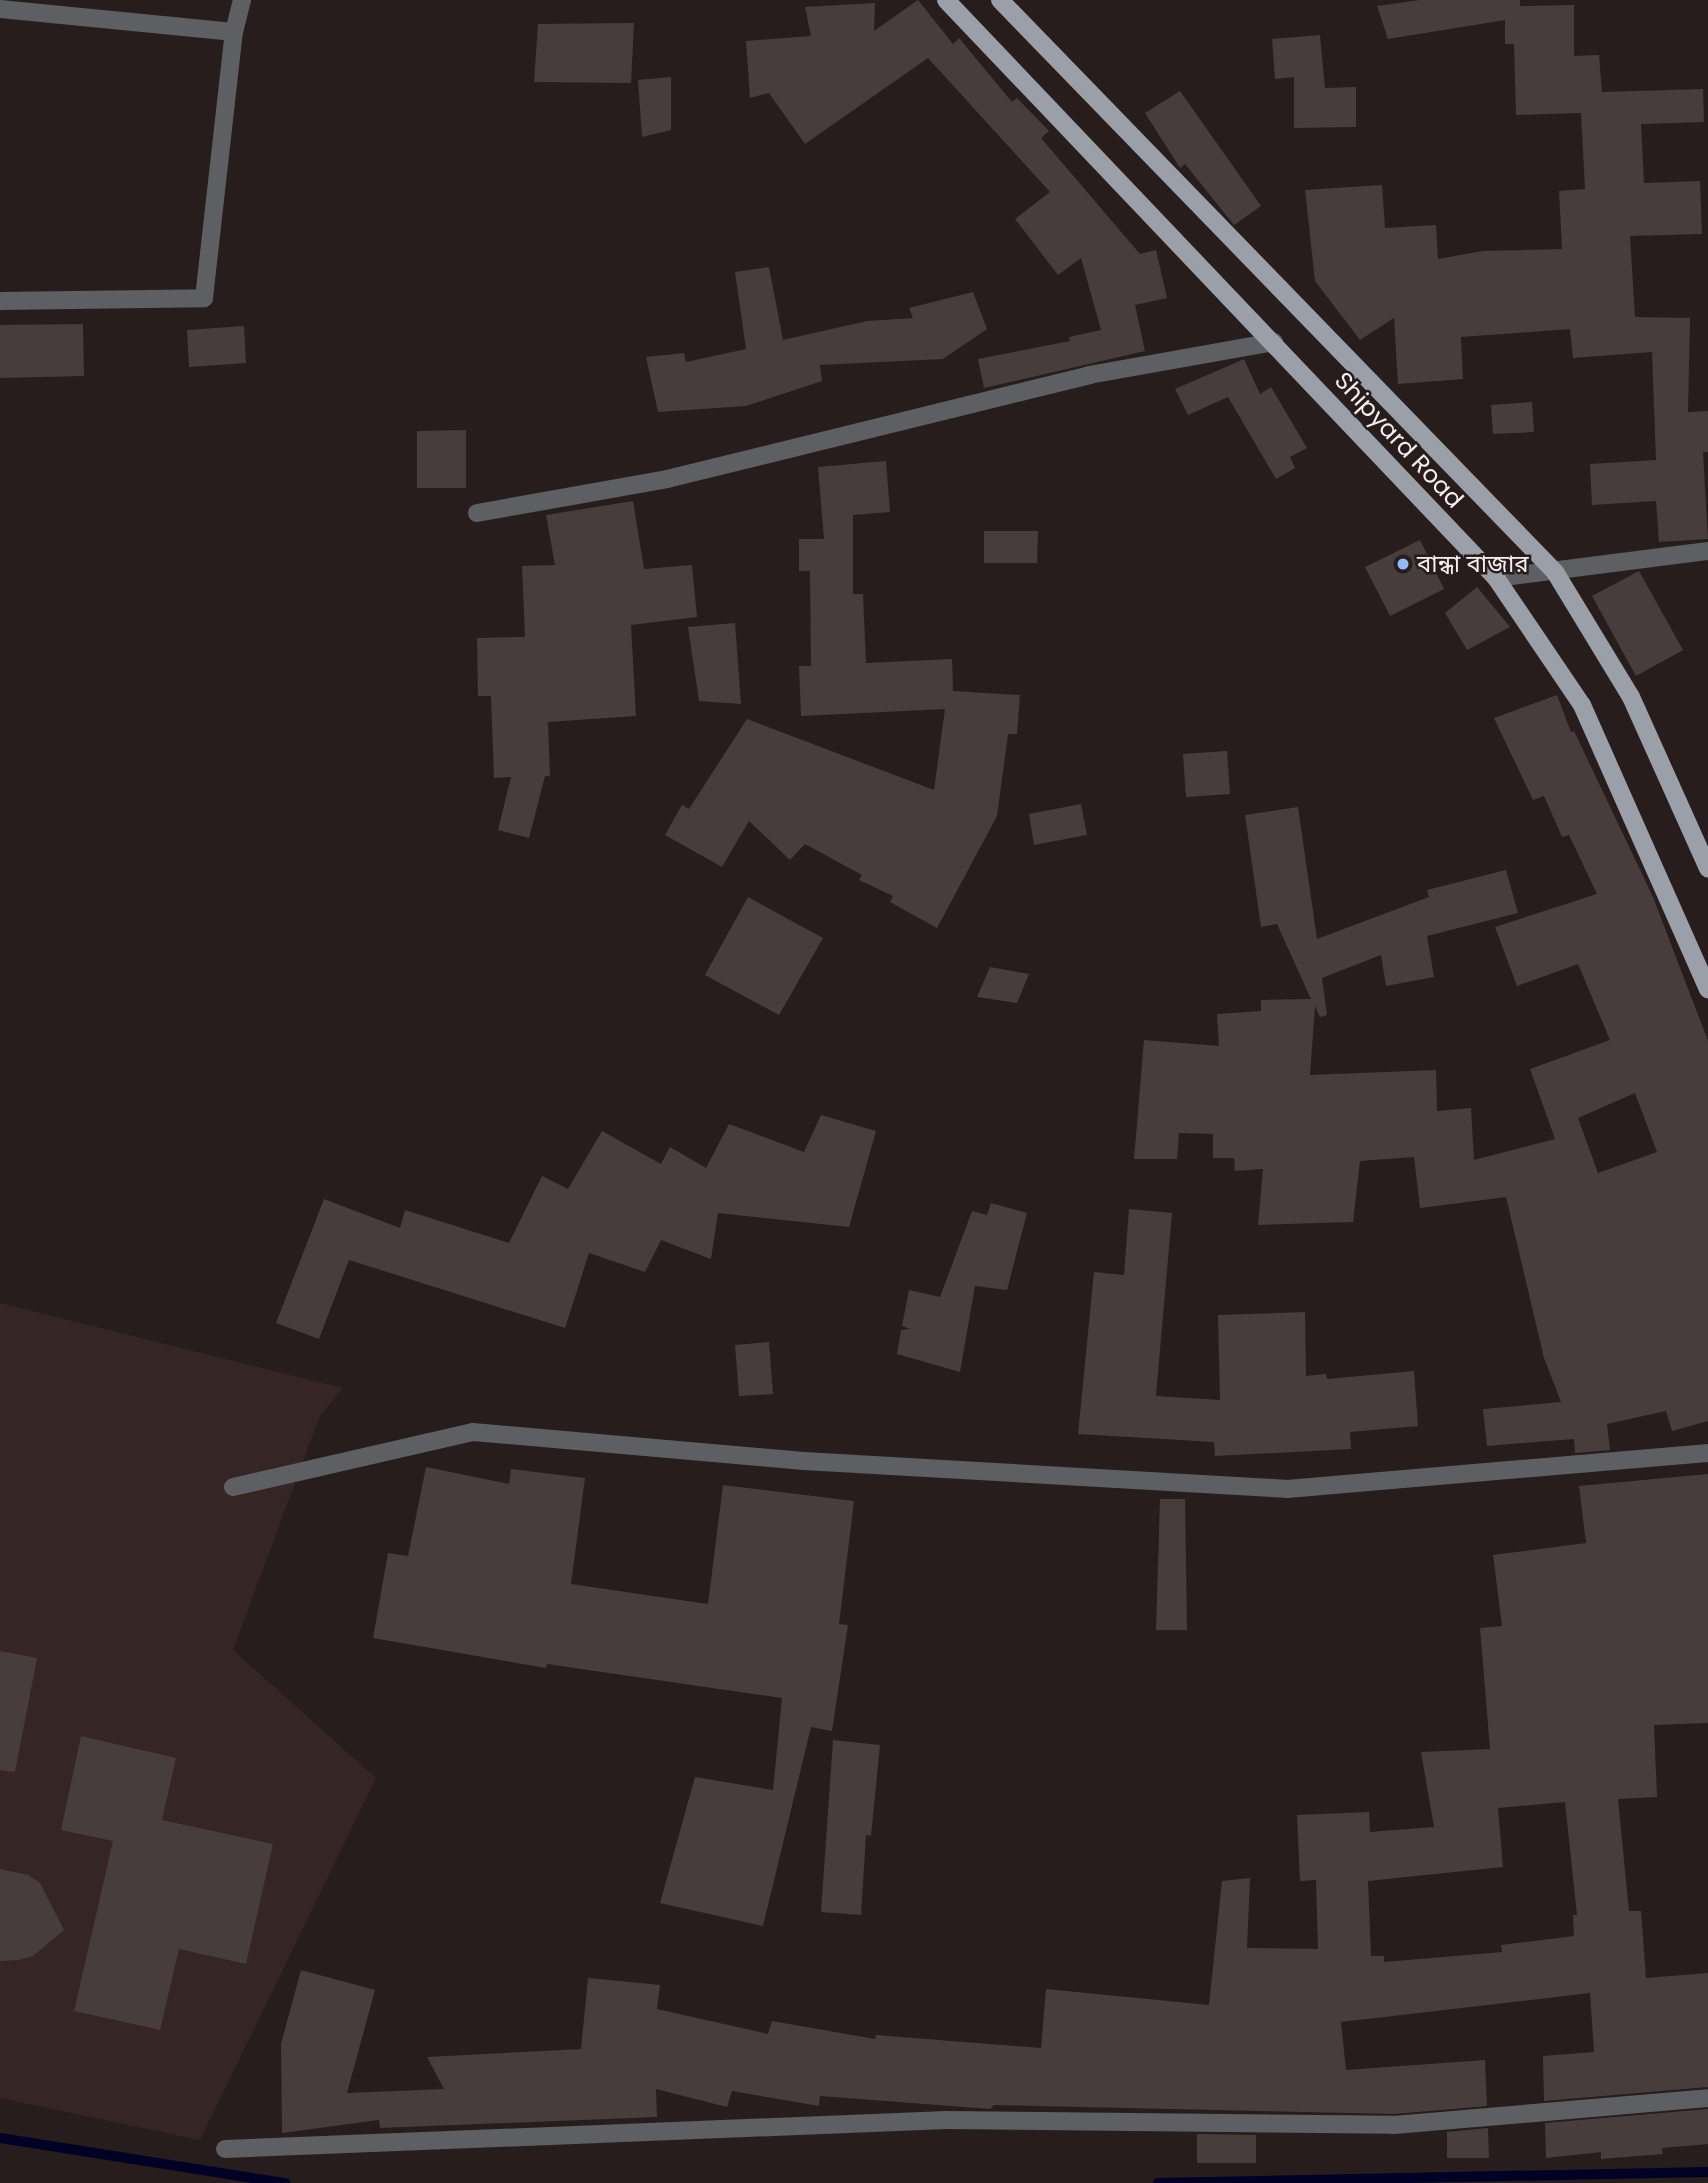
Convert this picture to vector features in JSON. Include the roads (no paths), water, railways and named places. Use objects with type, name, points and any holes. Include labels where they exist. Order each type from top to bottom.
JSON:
[{"type":"main road","name":"Shipyard Road","points":[[946,0],[1496,578],[1582,705],[1708,989]]},
{"type":"main road","name":"Shipyard Road","points":[[1000,0],[1555,572],[1631,697],[1708,868]]},
{"type":"street","points":[[0,301],[204,298],[234,32],[242,0]]},
{"type":"street","points":[[0,9],[234,32]]},
{"type":"street","points":[[477,513],[667,479],[1088,375],[1273,342]]},
{"type":"street","points":[[1496,578],[1708,551]]},
{"type":"street","points":[[233,1487],[473,1432],[804,1461],[1287,1489],[1708,1453]]},
{"type":"street","points":[[225,2149],[946,2120],[1394,2125],[1708,2098]]},
{"type":"waterway","points":[[0,2138],[285,2183]]},
{"type":"waterway","points":[[1158,2183],[1708,2172]]},
{"type":"place","name":"বান্ধা বাজার","points":[[1403,564]]}]
